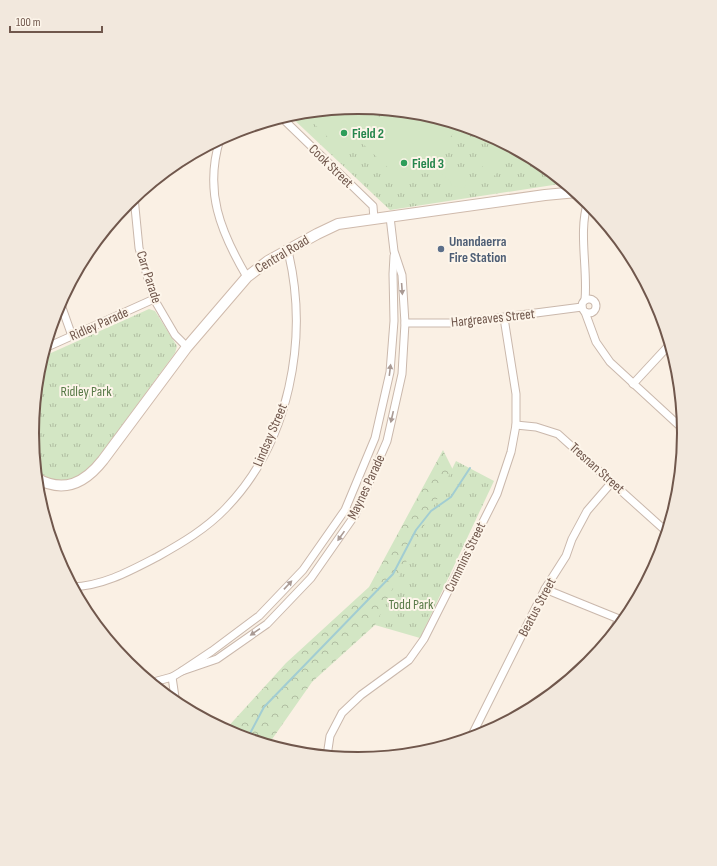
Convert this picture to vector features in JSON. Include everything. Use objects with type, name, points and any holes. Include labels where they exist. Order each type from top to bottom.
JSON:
[{"type":"main road","name":"Central Road","points":[[43,481],[65,485],[74,484],[88,477],[103,460],[187,347],[247,277],[261,265],[316,234],[338,224],[569,193]]},
{"type":"street","name":"Cook Street","points":[[286,122],[373,206],[374,219]]},
{"type":"street","points":[[218,146],[215,154],[213,184],[216,208],[223,230],[247,277]]},
{"type":"street","name":"Carr Parade","points":[[135,205],[139,248],[154,299],[175,336],[187,347]]},
{"type":"street","points":[[587,210],[584,237],[587,306],[591,328],[596,342],[610,362],[678,424]]},
{"type":"street","name":"Maynes Parade","points":[[158,681],[172,677],[182,671],[259,616],[303,570],[345,510],[375,438],[390,372],[394,321],[392,274],[394,251],[390,216]]},
{"type":"street","name":"Lindsay Street","points":[[78,586],[96,584],[131,571],[186,541],[204,528],[226,508],[250,479],[279,423],[296,348],[296,289],[288,251]]},
{"type":"street","name":"Maynes Parade","points":[[182,671],[217,659],[267,624],[311,578],[355,515],[387,441],[402,374],[405,323],[402,274],[394,251]]},
{"type":"street","name":"Ridley Parade","points":[[51,345],[154,299]]},
{"type":"street","name":"Hargreaves Street","points":[[405,323],[459,323],[587,306]]},
{"type":"street","points":[[63,311],[72,336]]},
{"type":"street","name":"Cummins Street","points":[[328,751],[330,736],[342,713],[360,695],[409,660],[424,639],[497,494],[511,452],[516,425],[516,394],[504,318]]},
{"type":"street","points":[[633,384],[666,348]]},
{"type":"street","name":"Tresnan Street","points":[[516,425],[536,427],[558,434],[663,529]]},
{"type":"street","name":"Beatus Street","points":[[474,731],[545,589],[566,556],[572,539],[587,511],[612,482]]},
{"type":"street","points":[[545,589],[618,619]]},
{"type":"street","points":[[172,677],[175,694]]},
{"type":"green space","points":[[338,114],[379,114],[400,116],[441,124],[461,130],[500,146],[536,167],[558,184],[390,210],[295,120]]},
{"type":"green space","name":"Field 2","points":[[338,114],[380,114],[345,154],[308,118]]},
{"type":"green space","name":"Field 3","points":[[388,115],[441,124],[458,129],[405,184],[362,143]]},
{"type":"green space","points":[[495,144],[510,159],[503,167],[488,152]]},
{"type":"green space","points":[[485,155],[500,170],[493,177],[478,162]]},
{"type":"green space","points":[[451,163],[462,174],[464,174],[466,185],[464,188],[452,186],[450,181],[441,173],[444,164]]},
{"type":"green space","name":"Ridley Park","points":[[149,309],[155,311],[177,346],[175,353],[92,466],[72,480],[48,480],[42,475],[39,433],[40,412],[45,371],[49,354]]},
{"type":"green space","points":[[443,450],[466,496],[425,608],[375,625],[312,682],[271,741],[229,725],[286,663],[369,587]]},
{"type":"green space","name":"Todd Park","points":[[456,461],[494,481],[420,638],[375,625]]},
{"type":"waterway","points":[[250,734],[264,707],[393,574],[416,530],[431,511],[451,497],[470,468]]},
{"type":"place","name":"Field 2","points":[[344,133]]},
{"type":"place","name":"Field 3","points":[[404,163]]},
{"type":"place","name":"Unandaerra Fire Station","points":[[441,249]]}]
